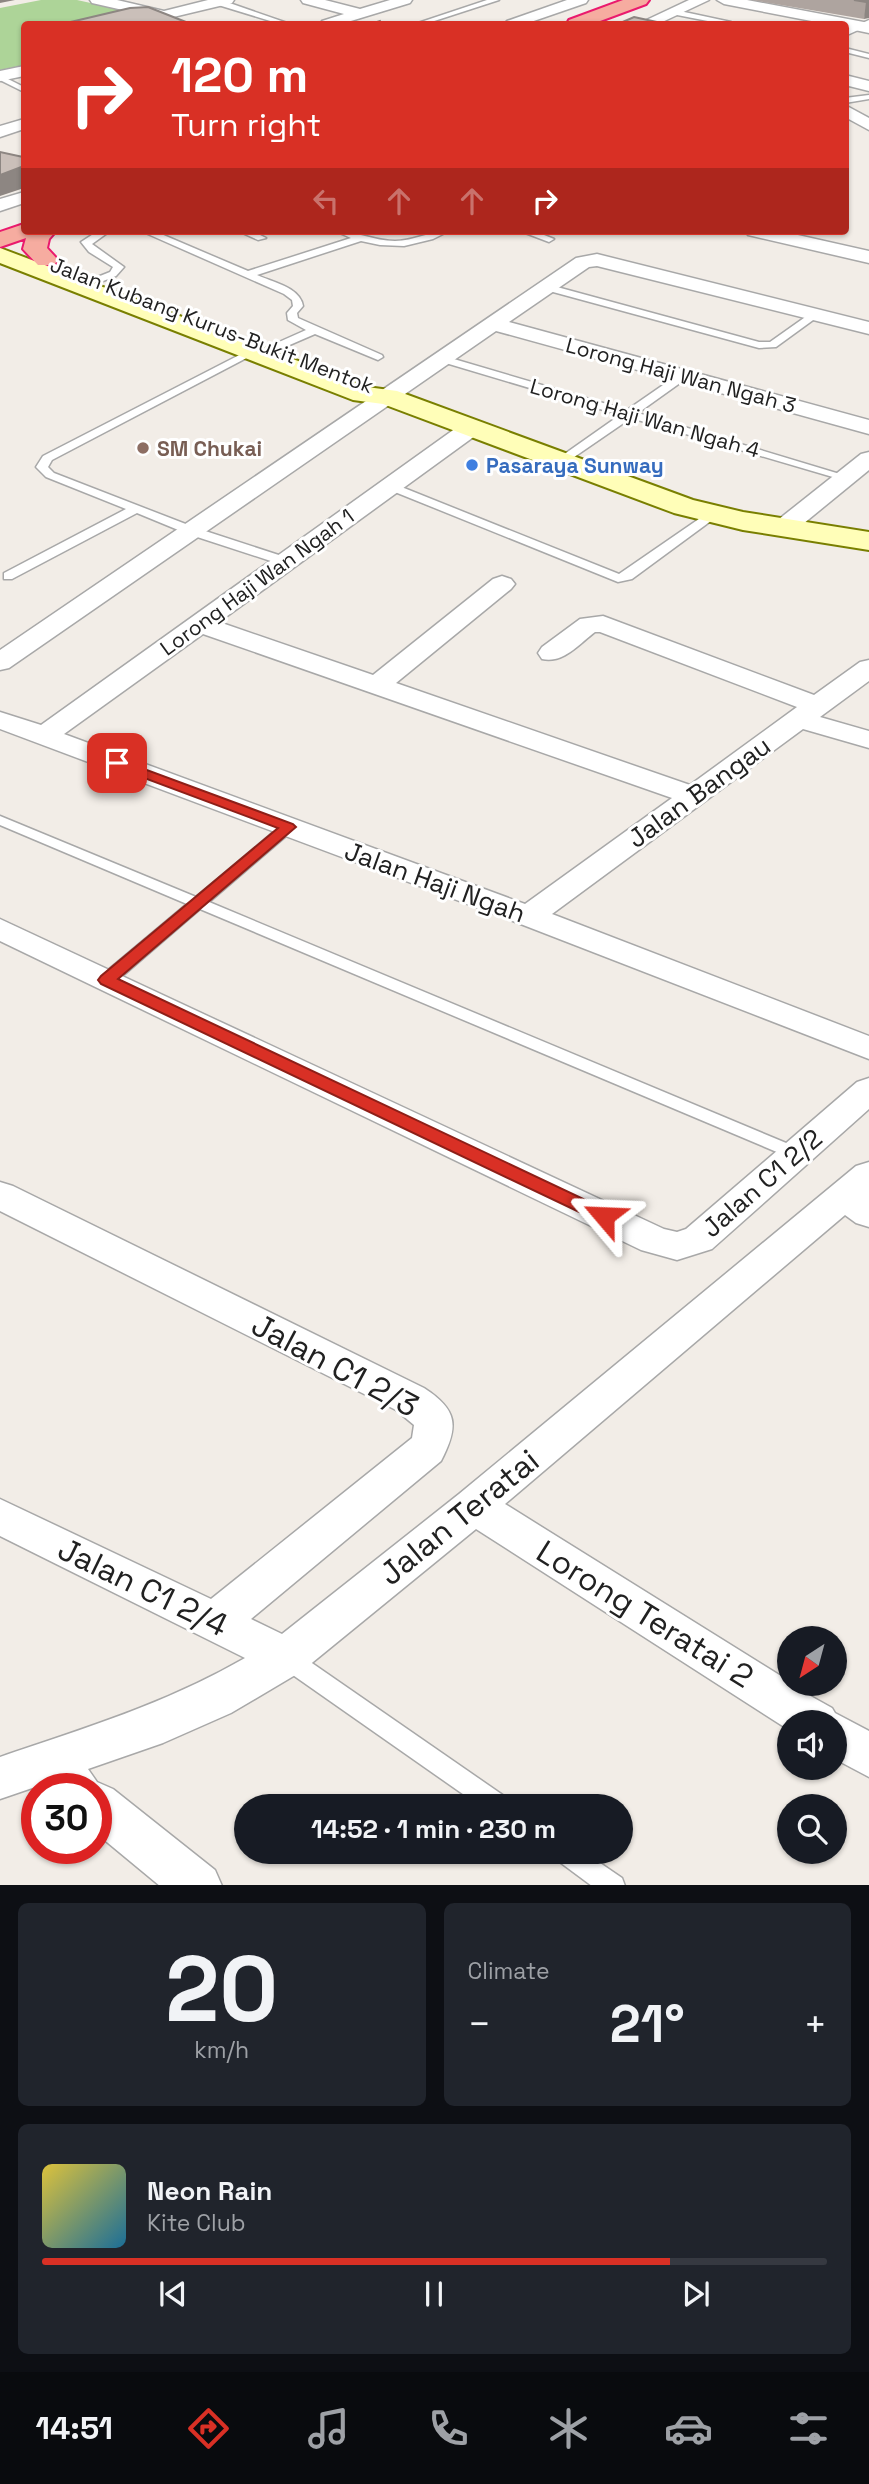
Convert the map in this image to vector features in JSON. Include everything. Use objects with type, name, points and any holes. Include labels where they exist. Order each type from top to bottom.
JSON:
[{"type":"highway","points":[[556,21],[611,0]]},
{"type":"highway","points":[[584,21],[640,0]]},
{"type":"highway","points":[[0,224],[21,217]]},
{"type":"highway","points":[[0,241],[21,233]]},
{"type":"highway","points":[[40,235],[35,249],[46,260]]},
{"type":"main road","name":"Jalan Kubang Kurus-Bukit Mentok","points":[[0,241],[264,350],[362,394],[388,397],[560,462],[713,515],[869,541]]},
{"type":"main road","name":"Jalan Kubang Kurus-Bukit Mentok","points":[[0,256],[264,350]]},
{"type":"street","points":[[97,0],[182,21]]},
{"type":"street","points":[[308,0],[362,14]]},
{"type":"street","points":[[338,21],[405,0]]},
{"type":"street","points":[[521,21],[581,0]]},
{"type":"street","points":[[653,21],[702,0]]},
{"type":"street","points":[[724,0],[839,21]]},
{"type":"street","points":[[140,21],[213,2]]},
{"type":"street","points":[[0,76],[21,72]]},
{"type":"street","points":[[849,81],[869,86]]},
{"type":"street","points":[[849,112],[869,125]]},
{"type":"street","points":[[0,132],[21,125]]},
{"type":"street","points":[[0,205],[21,198]]},
{"type":"street","points":[[773,235],[869,257]]},
{"type":"street","points":[[0,662],[583,262],[597,260],[869,328]]},
{"type":"street","name":"Lorong Haji Wan Ngah 3","points":[[494,324],[869,427]]},
{"type":"street","name":"Lorong Haji Wan Ngah 1","points":[[44,736],[471,428]]},
{"type":"street","points":[[783,528],[869,459]]},
{"type":"street","points":[[376,686],[502,584]]},
{"type":"street","points":[[200,624],[692,795]]},
{"type":"street","points":[[551,653],[589,624],[603,624],[869,740]]},
{"type":"street","name":"Jalan Bangau","points":[[529,916],[869,668]]},
{"type":"street","name":"Jalan Haji Ngah","points":[[0,719],[529,916],[869,1048]]},
{"type":"street","name":"Jalan C1 2/2","points":[[0,929],[654,1240],[677,1246],[699,1239],[869,1090]]},
{"type":"street","name":"Jalan Teratai","points":[[63,1773],[147,1728],[215,1699],[286,1657],[861,1194]]},
{"type":"street","name":"Jalan C1 2/3","points":[[0,1195],[410,1399],[427,1410],[435,1422],[434,1436],[427,1449],[215,1622]]},
{"type":"street","name":"Lorong Teratai 2","points":[[474,1506],[797,1710]]},
{"type":"street","name":"Jalan C1 2/4","points":[[0,1516],[286,1657]]},
{"type":"street","points":[[847,1742],[869,1756]]},
{"type":"street","name":"Jalan Teratai","points":[[0,1778],[21,1777]]},
{"type":"street","points":[[112,1817],[198,1885]]},
{"type":"lane","points":[[428,21],[495,0]]},
{"type":"lane","points":[[213,2],[276,21]]},
{"type":"lane","points":[[675,12],[717,21]]},
{"type":"lane","points":[[849,32],[866,26]]},
{"type":"lane","points":[[849,51],[869,56]]},
{"type":"lane","points":[[0,76],[21,88]]},
{"type":"lane","points":[[849,100],[869,97]]},
{"type":"lane","points":[[98,281],[113,274],[119,267],[109,257],[89,249],[86,242],[99,235]]},
{"type":"lane","points":[[156,235],[250,274],[296,299],[298,306],[292,313],[293,320],[377,357]]},
{"type":"lane","points":[[253,235],[261,238]]},
{"type":"lane","points":[[352,235],[386,245],[419,242],[435,235]]},
{"type":"lane","points":[[537,235],[549,239]]},
{"type":"lane","points":[[250,274],[361,238]]},
{"type":"lane","points":[[546,287],[759,345],[772,345],[815,315]]},
{"type":"lane","points":[[284,561],[134,510],[50,475],[42,467],[47,458],[264,350],[314,330]]},
{"type":"lane","name":"Lorong Haji Wan Ngah 4","points":[[443,359],[847,478]]},
{"type":"lane","points":[[560,462],[683,376]]},
{"type":"lane","points":[[389,486],[618,578],[628,576],[713,515]]},
{"type":"lane","points":[[8,576],[134,510]]},
{"type":"lane","points":[[0,820],[797,1154]]},
{"type":"lane","points":[[107,980],[288,827]]},
{"type":"lane","points":[[286,1657],[482,1794]]},
{"type":"lane","points":[[582,1864],[613,1885]]},
{"type":"green space","points":[[41,0],[77,0],[145,15],[118,21],[21,21],[21,66],[0,70],[0,8]]},
{"type":"building","points":[[148,7],[183,21],[75,21],[130,8]]},
{"type":"building","points":[[634,17],[652,21],[625,21]]},
{"type":"building","points":[[0,152],[21,157],[21,167],[0,175]]},
{"type":"place","name":"SM Chukai","points":[[143,448]]},
{"type":"place","name":"Pasaraya Sunway","points":[[472,465]]},
{"type":"route","points":[[117,763],[288,827],[107,980],[604,1216]]}]
